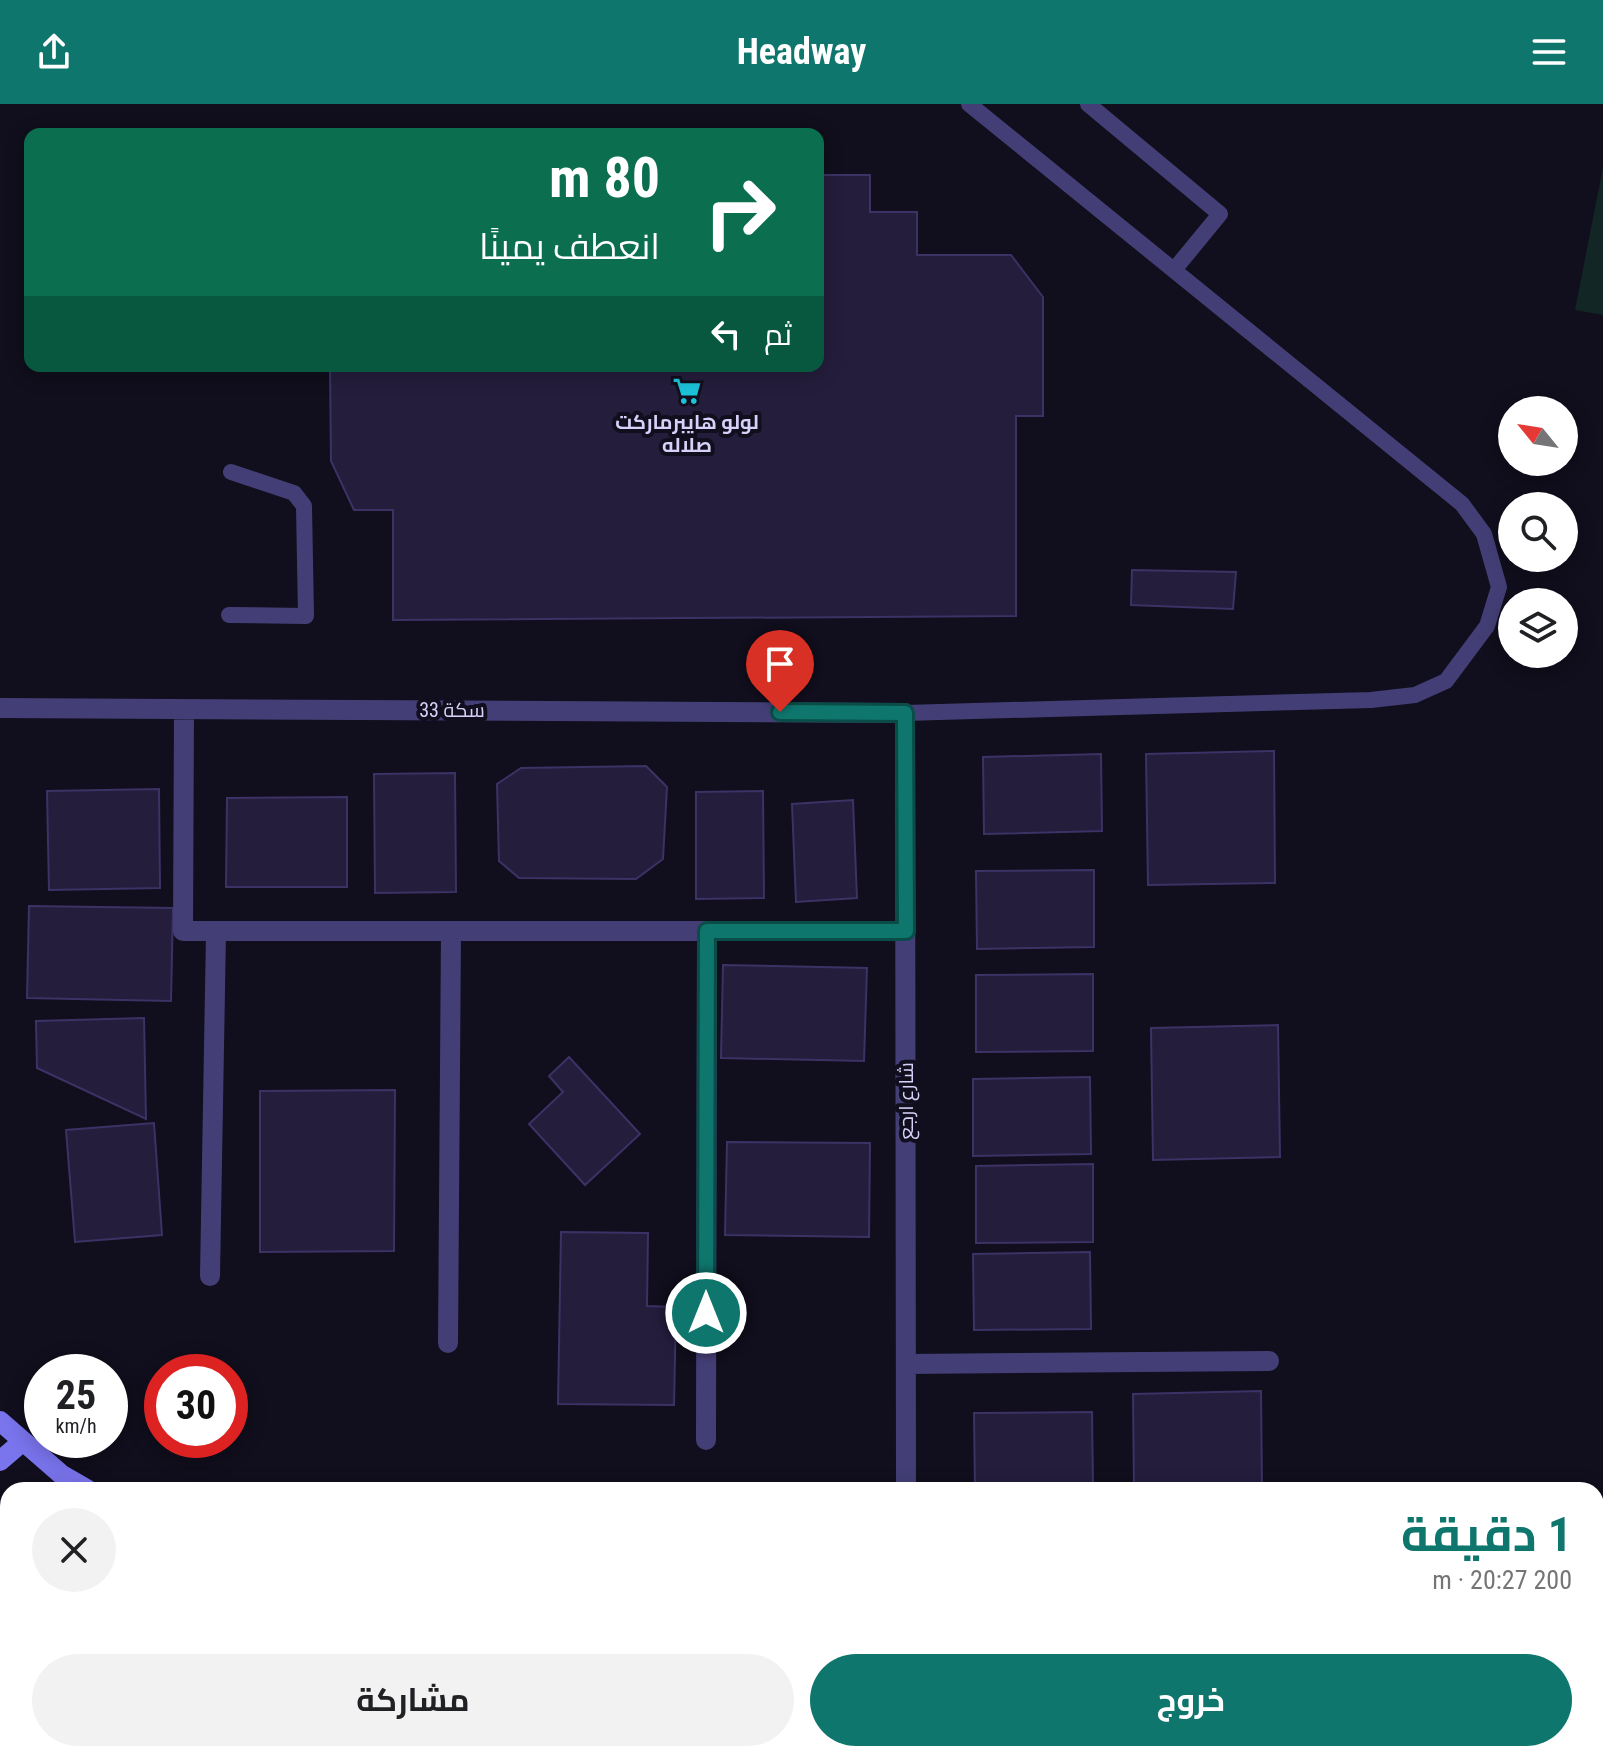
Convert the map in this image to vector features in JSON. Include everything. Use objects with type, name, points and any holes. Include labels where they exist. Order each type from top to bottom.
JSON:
[{"type":"street","name":"سكة 33","points":[[0,708],[905,713]]},
{"type":"street","points":[[184,709],[183,931],[906,931]]},
{"type":"street","name":"شارع ارجع","points":[[905,713],[906,1482]]},
{"type":"street","points":[[448,1343],[451,931]]},
{"type":"street","points":[[706,1440],[707,931]]},
{"type":"street","points":[[210,1276],[216,932]]},
{"type":"street","points":[[906,1364],[1269,1361]]},
{"type":"street","points":[[0,1421],[74,1482]]},
{"type":"street","points":[[0,1461],[22,1442]]},
{"type":"lane","points":[[905,713],[1371,700],[1415,695],[1446,681],[1487,626],[1499,587],[1484,534],[1462,504],[969,104]]},
{"type":"lane","points":[[1088,104],[1220,214],[1174,270]]},
{"type":"lane","points":[[229,615],[306,616],[304,506],[294,493],[231,472]]},
{"type":"green space","points":[[1603,167],[1603,315],[1575,310]]},
{"type":"building","name":"لولو هايبرماركت صلاله","points":[[824,175],[870,175],[870,212],[917,212],[917,255],[1011,255],[1043,297],[1043,416],[1016,416],[1016,616],[393,620],[393,510],[354,510],[331,461],[330,372],[824,372]]},
{"type":"building","points":[[1132,570],[1236,572],[1233,609],[1131,605]]},
{"type":"building","points":[[1274,751],[1275,883],[1148,885],[1146,754]]},
{"type":"building","points":[[1101,754],[1102,831],[984,834],[983,757]]},
{"type":"building","points":[[646,766],[667,787],[663,859],[636,879],[519,878],[499,861],[497,784],[521,768]]},
{"type":"building","points":[[455,773],[456,892],[375,893],[374,774]]},
{"type":"building","points":[[159,789],[160,888],[49,890],[47,791]]},
{"type":"building","points":[[763,791],[764,898],[696,899],[696,792]]},
{"type":"building","points":[[347,797],[347,887],[226,887],[227,798]]},
{"type":"building","points":[[853,800],[857,898],[796,902],[792,804]]},
{"type":"building","points":[[1094,870],[1094,947],[977,949],[976,871]]},
{"type":"building","points":[[29,906],[173,908],[171,1001],[27,998]]},
{"type":"building","points":[[723,965],[867,968],[864,1061],[721,1058]]},
{"type":"building","points":[[1093,974],[1093,1051],[976,1052],[976,975]]},
{"type":"building","points":[[144,1018],[146,1119],[37,1068],[36,1021]]},
{"type":"building","points":[[1278,1025],[1280,1157],[1153,1160],[1151,1028]]},
{"type":"building","points":[[569,1057],[640,1134],[585,1185],[529,1124],[563,1092],[549,1076]]},
{"type":"building","points":[[1090,1077],[1091,1154],[973,1156],[973,1079]]},
{"type":"building","points":[[395,1090],[394,1251],[260,1252],[260,1091]]},
{"type":"building","points":[[154,1123],[162,1235],[75,1242],[66,1130]]},
{"type":"building","points":[[727,1142],[870,1143],[869,1237],[725,1235]]},
{"type":"building","points":[[1093,1164],[1093,1242],[976,1243],[976,1166]]},
{"type":"building","points":[[561,1232],[648,1233],[647,1306],[676,1307],[674,1405],[558,1404]]},
{"type":"building","points":[[1090,1252],[1091,1329],[974,1330],[973,1254]]},
{"type":"building","points":[[1261,1391],[1262,1482],[1134,1482],[1133,1394]]},
{"type":"building","points":[[1092,1412],[1093,1482],[975,1482],[974,1413]]},
{"type":"place","name":"لولو هايبرماركت صلاله","points":[[687,391]]},
{"type":"route","points":[[706,1313],[707,931],[906,931],[905,713],[780,712]]}]
